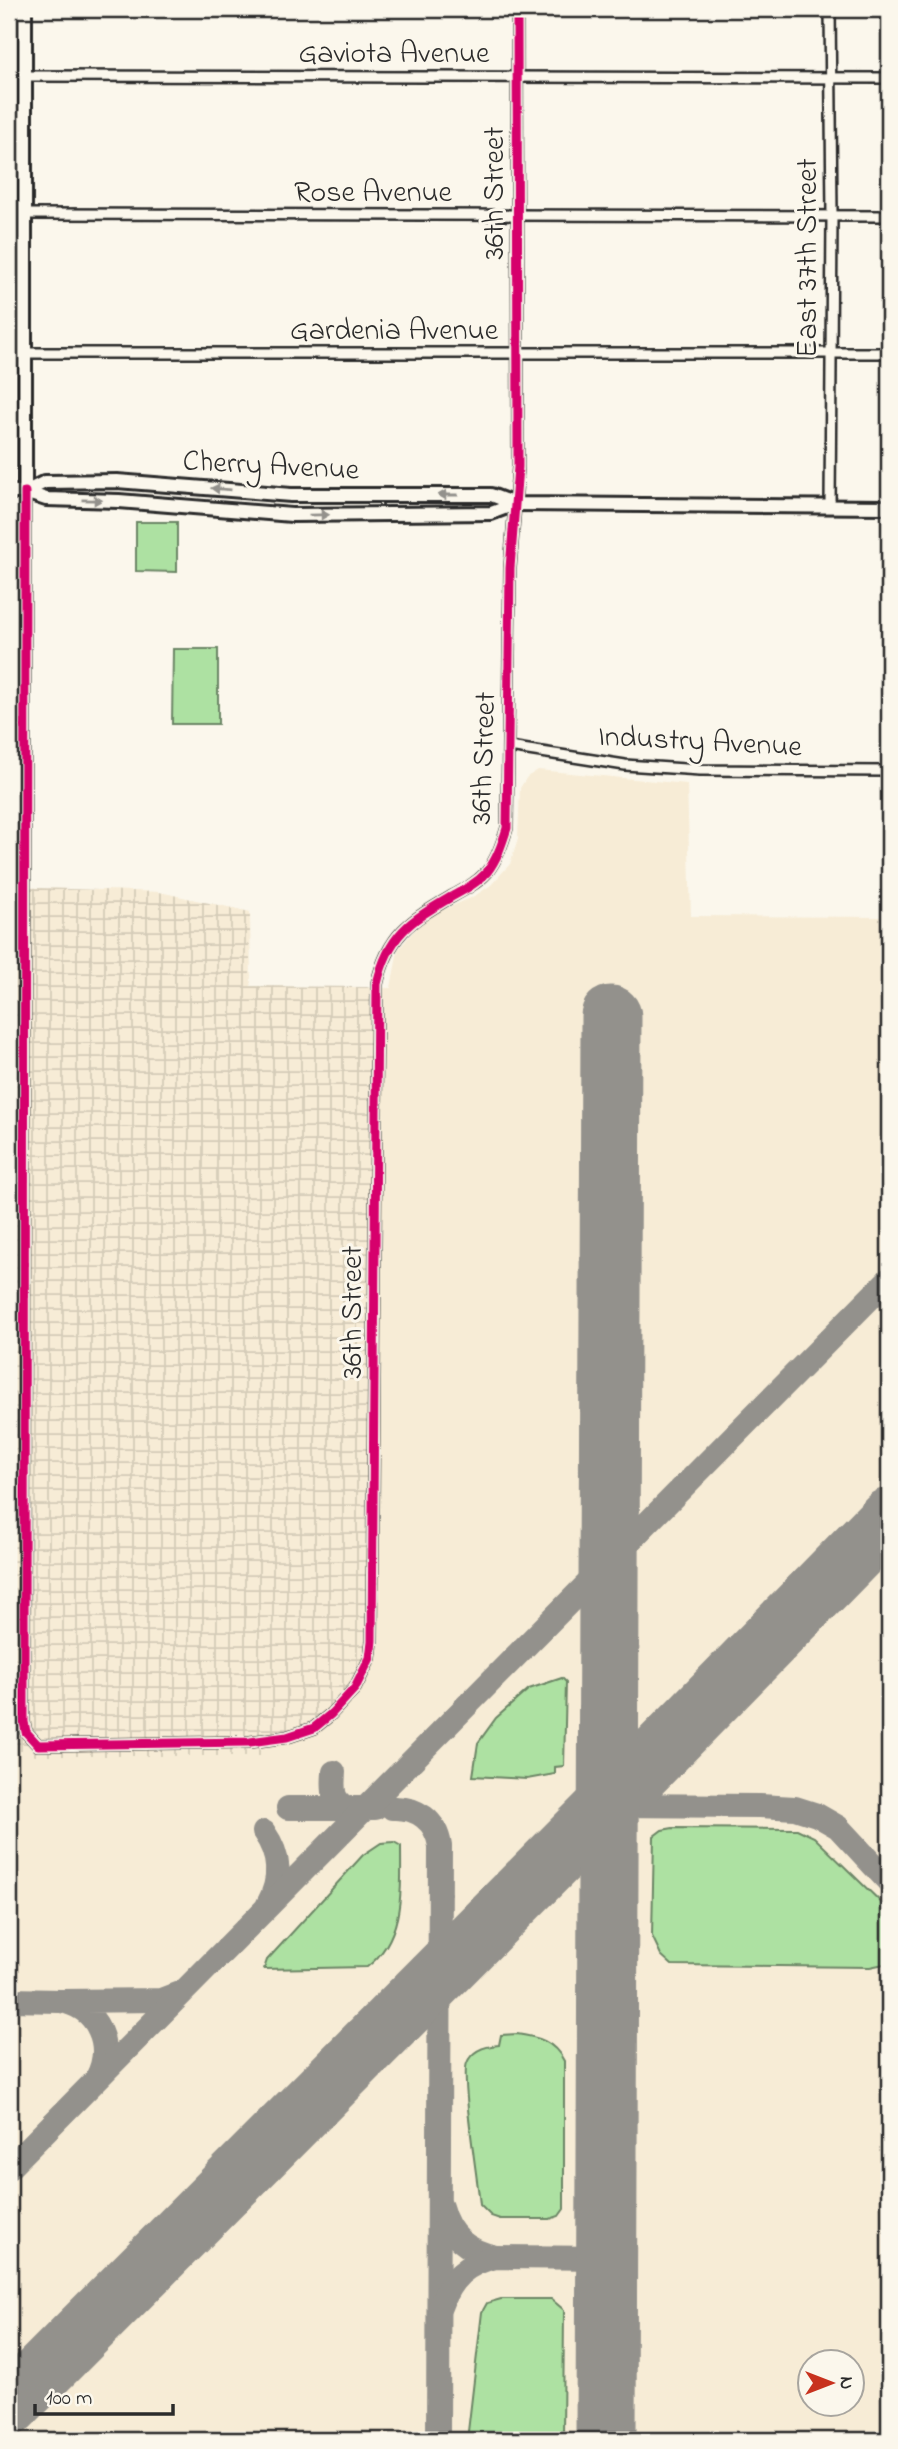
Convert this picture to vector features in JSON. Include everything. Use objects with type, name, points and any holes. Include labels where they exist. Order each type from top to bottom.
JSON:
[{"type":"main road","points":[[25,9],[25,492]]},
{"type":"main road","name":"Cherry Avenue","points":[[25,492],[45,482],[117,481],[291,495],[491,495],[514,504],[889,507]]},
{"type":"main road","name":"Cherry Avenue","points":[[9,492],[25,492],[46,499],[119,501],[292,515],[491,513],[514,504]]},
{"type":"street","name":"36th Street","points":[[25,492],[27,804],[24,1722],[31,1740],[38,1745],[250,1742],[287,1737],[314,1728],[346,1699],[363,1676],[370,1658],[377,984],[382,961],[393,940],[405,927],[476,883],[496,858],[507,828],[509,601],[518,467],[517,9]]},
{"type":"street","name":"East 37th Street","points":[[830,9],[830,507]]},
{"type":"street","name":"Gaviota Avenue","points":[[26,76],[889,78]]},
{"type":"street","name":"Rose Avenue","points":[[25,214],[889,216]]},
{"type":"street","name":"Gardenia Avenue","points":[[25,352],[889,353]]},
{"type":"street","name":"Industry Avenue","points":[[509,747],[625,765],[699,771],[889,771]]},
{"type":"shaded area","points":[[538,770],[687,784],[691,916],[889,917],[889,2440],[9,2440],[9,887],[159,892],[250,912],[251,986],[391,988],[398,950],[412,933],[431,915],[473,897],[491,885],[510,864],[518,838],[520,788],[527,777]]},
{"type":"shaded area","points":[[9,887],[159,892],[250,912],[250,986],[367,987],[380,992],[376,1655],[369,1678],[336,1717],[316,1733],[304,1738],[293,1742],[266,1743],[266,1756],[35,1756],[28,1751],[9,1751]]},
{"type":"green space","points":[[136,522],[177,522],[177,572],[136,571]]},
{"type":"green space","points":[[173,649],[218,649],[218,724],[172,724]]},
{"type":"green space","points":[[562,1678],[566,1682],[564,1766],[555,1767],[555,1774],[527,1779],[473,1776],[478,1743],[496,1718],[529,1689]]},
{"type":"green space","points":[[797,1829],[814,1837],[889,1910],[889,1963],[870,1967],[672,1965],[661,1955],[652,1936],[654,1836],[662,1830]]},
{"type":"green space","points":[[394,1842],[401,1846],[398,1912],[388,1942],[367,1967],[264,1969],[267,1960],[363,1855],[381,1843]]},
{"type":"green space","points":[[517,2034],[545,2041],[564,2061],[564,2209],[559,2216],[550,2219],[500,2219],[491,2216],[480,2205],[468,2108],[467,2063],[472,2055],[480,2050],[499,2045],[501,2035]]},
{"type":"green space","points":[[501,2299],[551,2299],[564,2310],[563,2440],[467,2440],[482,2312],[487,2303]]},
{"type":"taxiway","points":[[9,2168],[889,1279]]},
{"type":"taxiway","points":[[334,1772],[336,1799],[350,1808]]},
{"type":"taxiway","points":[[608,1805],[795,1808],[817,1815],[838,1827],[889,1882]]},
{"type":"taxiway","points":[[288,1808],[375,1808]]},
{"type":"taxiway","points":[[392,1808],[409,1810],[424,1817],[434,1829],[440,1846],[438,2440]]},
{"type":"taxiway","points":[[264,1832],[273,1849],[277,1867],[276,1885],[268,1904]]},
{"type":"taxiway","points":[[97,2078],[104,2053],[99,2029],[84,2011],[60,2001],[161,2000],[182,1992]]},
{"type":"taxiway","points":[[9,2000],[60,2001]]},
{"type":"taxiway","points":[[441,2207],[449,2226],[461,2241],[477,2251],[496,2257]]},
{"type":"taxiway","points":[[440,2307],[454,2280],[468,2268],[485,2260],[496,2257],[607,2258]]},
{"type":"runway","points":[[606,2440],[611,1016]]},
{"type":"runway","points":[[9,2406],[608,1805],[889,1518]]},
{"type":"cycle path","points":[[25,492],[26,1732],[38,1745],[250,1742],[287,1737],[314,1728],[331,1714],[355,1688],[370,1658],[377,984],[394,941],[412,922],[483,876],[491,867],[507,828],[510,568],[518,467],[517,9]]}]
